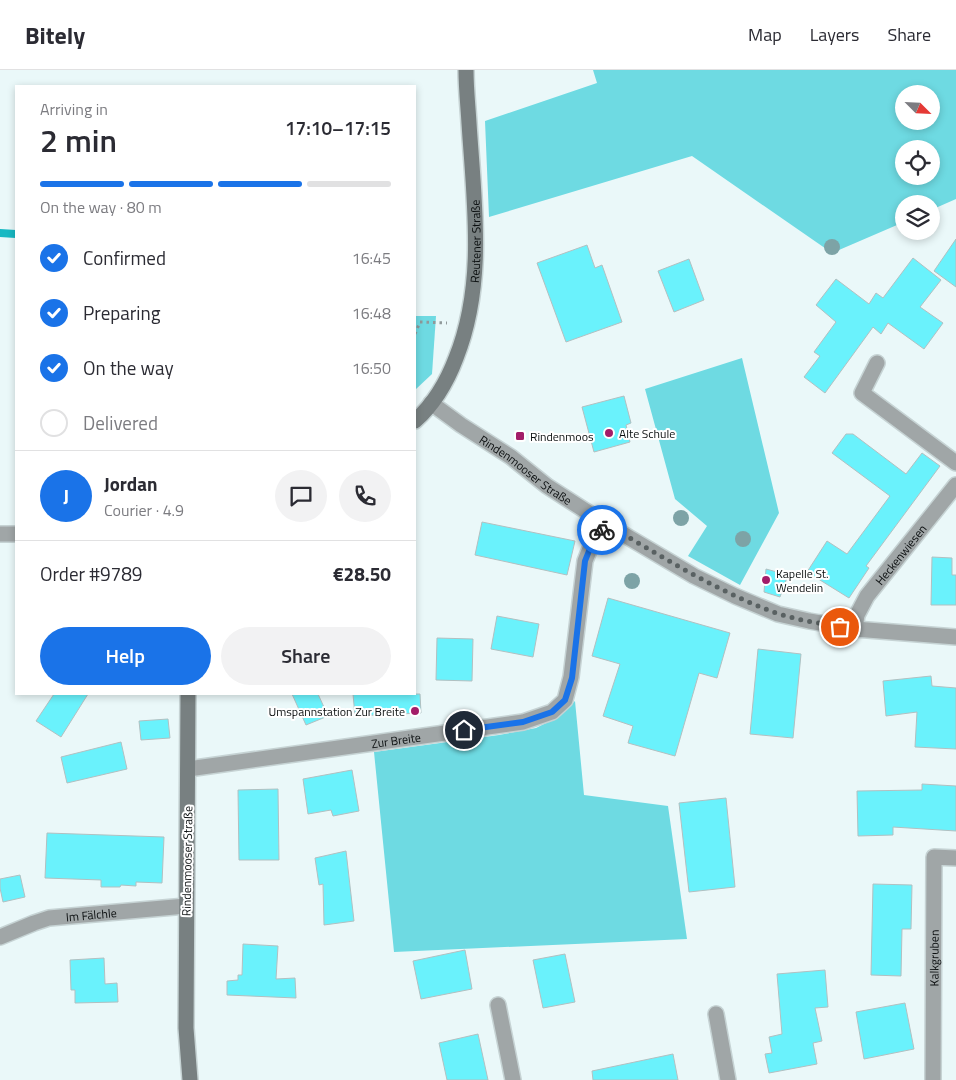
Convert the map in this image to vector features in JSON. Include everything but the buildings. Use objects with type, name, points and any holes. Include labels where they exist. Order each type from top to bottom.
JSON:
[{"type":"street","name":"Reutener Straße","points":[[431,403],[444,385],[463,341],[468,324],[475,269],[476,238],[466,70]]},
{"type":"street","points":[[877,363],[862,393],[956,463]]},
{"type":"street","points":[[416,420],[431,403]]},
{"type":"street","name":"Rindenmooser Straße","points":[[431,403],[511,457],[547,486],[606,524],[694,576],[735,596],[778,614],[809,621],[856,629],[956,637]]},
{"type":"street","name":"Heckenwiesen","points":[[856,629],[857,615],[866,596],[956,485]]},
{"type":"street","name":"Zur Breite","points":[[188,769],[523,722],[552,712],[565,700],[572,678],[585,561],[591,546],[606,524]]},
{"type":"street","points":[[0,534],[15,534]]},
{"type":"street","name":"Rindenmooser Straße","points":[[188,695],[186,1028],[190,1080]]},
{"type":"street","name":"Kalkgruben","points":[[933,1080],[934,858],[956,858]]},
{"type":"street","name":"Im Fälchle","points":[[0,937],[49,918],[186,906]]},
{"type":"street","points":[[498,1005],[513,1080]]},
{"type":"street","points":[[716,1014],[728,1080]]},
{"type":"path","points":[[416,332],[420,322],[468,324]]},
{"type":"shaded area","points":[[593,70],[956,70],[956,199],[940,206],[940,195],[895,195],[895,226],[832,253],[692,156],[489,217],[485,121],[597,83]]},
{"type":"shaded area","points":[[416,316],[436,316],[432,374],[416,389]]},
{"type":"shaded area","points":[[742,358],[779,513],[740,585],[688,556],[707,526],[675,499],[645,389]]},
{"type":"shaded area","points":[[575,701],[584,795],[668,806],[687,939],[394,952],[374,752],[499,735],[536,728],[558,717]]},
{"type":"waterway","points":[[0,233],[15,234]]},
{"type":"way so far","points":[[602,530],[606,524],[694,576],[778,614],[840,627]]},
{"type":"place","name":"Alte Schule","points":[[609,433]]},
{"type":"place","name":"Rindenmoos","points":[[520,436]]},
{"type":"place","name":"Kapelle St. Wendelin","points":[[766,580]]},
{"type":"place","name":"Umspannstation Zur Breite","points":[[415,711]]},
{"type":"route","points":[[464,730],[523,722],[552,712],[565,700],[572,678],[585,561],[591,546],[602,530]]}]
